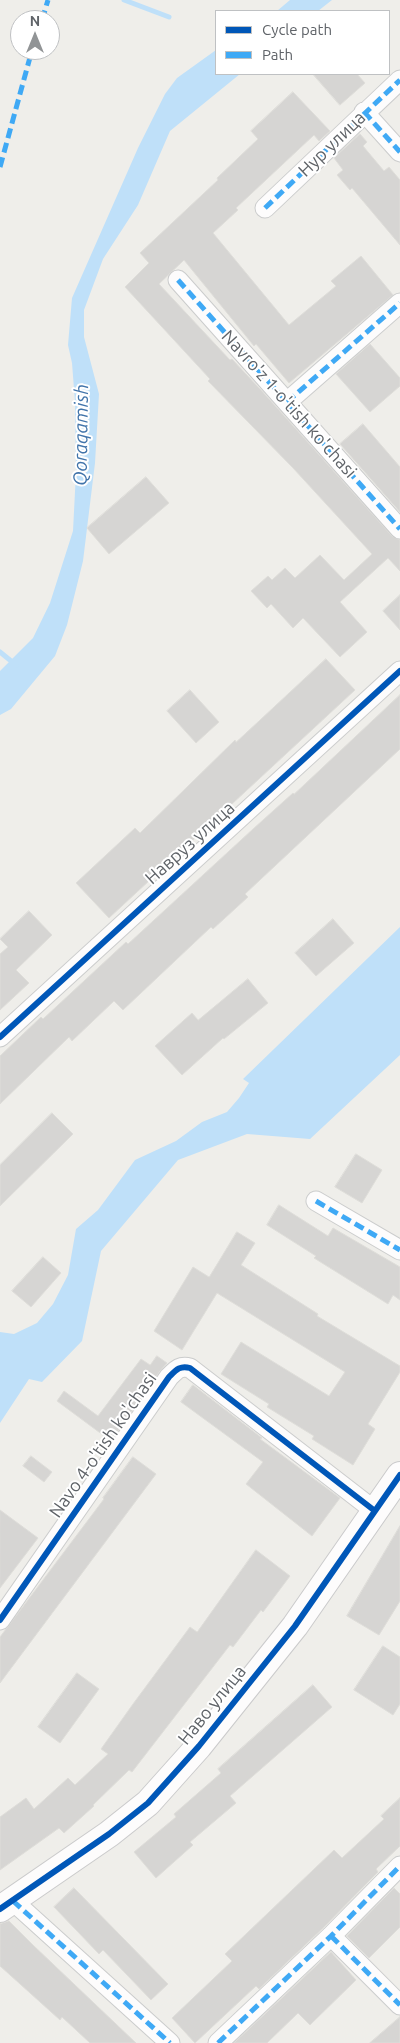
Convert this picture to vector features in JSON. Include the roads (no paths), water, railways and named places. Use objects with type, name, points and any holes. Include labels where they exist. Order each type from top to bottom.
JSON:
[{"type":"street","name":"Нур улица","points":[[265,208],[364,112],[400,80]]},
{"type":"street","points":[[364,112],[400,152]]},
{"type":"street","name":"Navro'z 1-o'tish ko'chasi","points":[[178,280],[400,529]]},
{"type":"street","points":[[287,402],[400,302]]},
{"type":"street","name":"Навруз улица","points":[[0,1037],[400,671]]},
{"type":"street","points":[[316,1201],[400,1250]]},
{"type":"street","name":"Navo 4-o'tish ko'chasi","points":[[0,1620],[169,1377],[178,1368],[185,1366],[190,1368],[375,1511]]},
{"type":"street","name":"Наво улица","points":[[6,1905],[108,1834],[148,1803],[199,1746],[295,1626],[400,1475]]},
{"type":"street","points":[[218,2043],[331,1936],[400,1866]]},
{"type":"street","points":[[6,1905],[170,2043]]},
{"type":"street","points":[[331,1936],[400,2005]]},
{"type":"water","points":[[290,0],[332,0],[319,10],[278,10]]},
{"type":"water","name":"Qoraqamish","points":[[215,51],[215,75],[239,75],[170,131],[138,205],[103,259],[84,310],[84,337],[99,394],[95,463],[83,561],[67,625],[55,656],[11,709],[0,715],[0,671],[33,638],[50,603],[73,531],[76,472],[75,402],[72,363],[68,345],[72,298],[138,148],[165,94],[177,78]]},
{"type":"water","points":[[400,927],[400,1055],[310,1139],[247,1134],[178,1160],[101,1251],[82,1341],[42,1382],[29,1379],[0,1423],[0,1332],[14,1334],[37,1323],[53,1304],[68,1275],[76,1229],[98,1210],[135,1160],[176,1141],[202,1122],[227,1112],[249,1083],[243,1079]]},
{"type":"waterway","points":[[124,0],[169,17]]},
{"type":"waterway","points":[[0,652],[16,665]]}]
